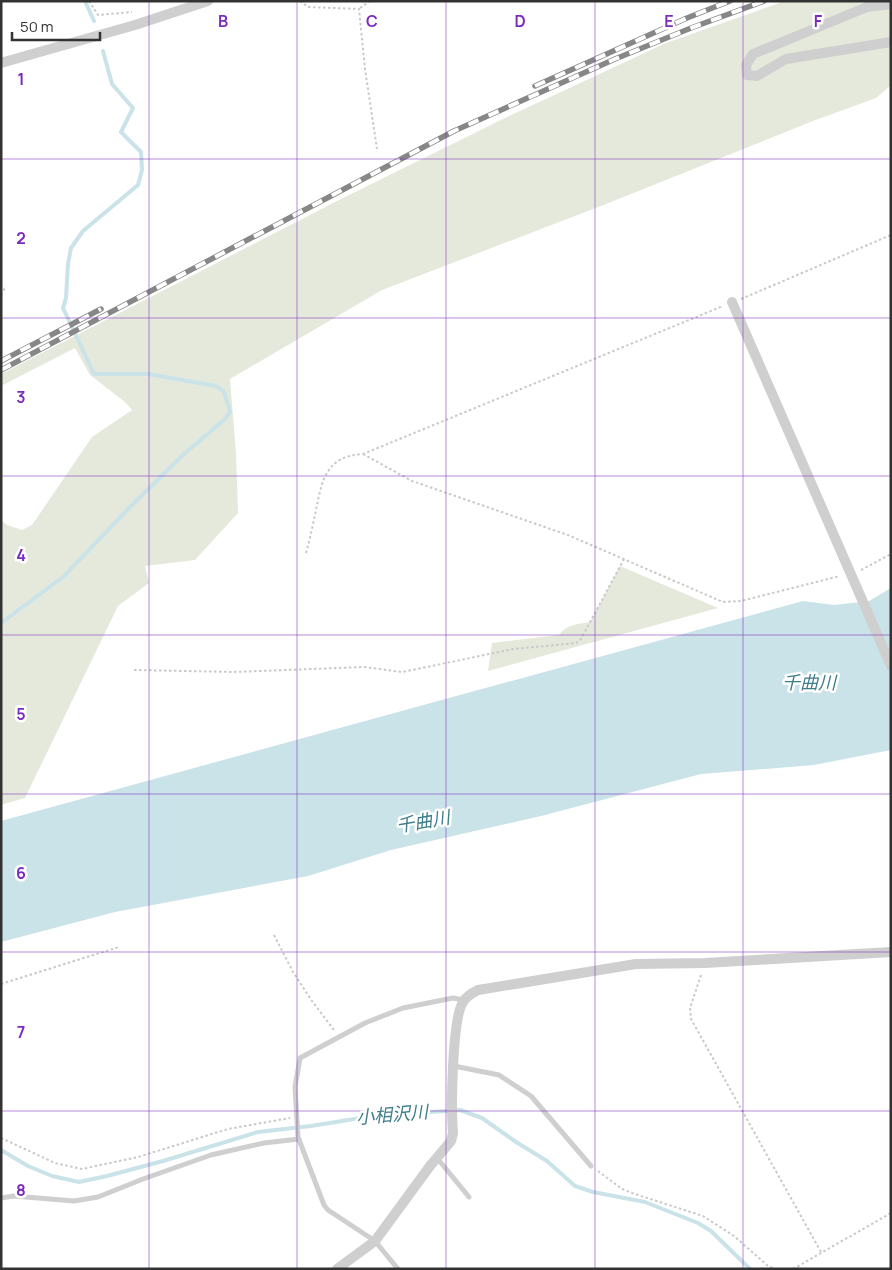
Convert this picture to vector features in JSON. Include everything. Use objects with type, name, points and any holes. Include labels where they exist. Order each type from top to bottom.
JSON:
[{"type":"street","points":[[1,63],[135,25],[208,1]]},
{"type":"street","points":[[891,4],[868,8],[753,54],[746,66],[747,75],[757,76],[786,59],[891,42]]},
{"type":"street","points":[[732,302],[847,570],[891,666]]},
{"type":"street","points":[[337,1269],[375,1241],[451,1141],[453,1133],[456,1025],[464,1000],[478,990],[636,964],[705,963],[891,952]]},
{"type":"lane","points":[[398,1269],[375,1241],[328,1210],[324,1205],[299,1138],[295,1087],[300,1058],[365,1023],[403,1008],[453,998],[464,1000]]},
{"type":"lane","points":[[454,1066],[500,1075],[531,1096],[591,1166]]},
{"type":"lane","points":[[1,1198],[14,1196],[74,1201],[98,1196],[143,1178],[211,1155],[264,1143],[299,1138]]},
{"type":"lane","points":[[437,1158],[469,1197]]},
{"type":"path","points":[[89,1],[98,15],[132,12]]},
{"type":"path","points":[[300,1],[308,7],[359,9],[370,1]]},
{"type":"path","points":[[359,9],[365,69],[377,149]]},
{"type":"path","points":[[306,553],[322,480],[335,463],[350,455],[363,454],[891,235]]},
{"type":"path","points":[[1,295],[6,286]]},
{"type":"path","points":[[363,454],[412,481],[568,535],[723,602],[741,601],[847,570]]},
{"type":"path","points":[[856,572],[891,554]]},
{"type":"path","points":[[134,670],[233,672],[364,667],[402,672],[514,649],[576,643],[581,639],[624,559]]},
{"type":"path","points":[[274,935],[293,972],[312,1001],[340,1037]]},
{"type":"path","points":[[1,984],[120,947]]},
{"type":"path","points":[[705,963],[690,1008],[691,1019],[821,1252]]},
{"type":"path","points":[[1,1138],[55,1163],[82,1169],[138,1157],[228,1128],[297,1119]]},
{"type":"path","points":[[591,1166],[627,1191],[703,1216],[734,1236],[768,1266],[775,1269]]},
{"type":"path","points":[[793,1269],[891,1213]]},
{"type":"shaded area","points":[[785,1],[891,1],[891,85],[876,98],[382,290],[230,379],[236,453],[238,513],[195,560],[145,566],[149,583],[118,606],[25,798],[1,805],[1,520],[7,525],[22,530],[32,525],[92,437],[132,410],[125,402],[90,375],[75,348],[1,386],[1,374],[339,200],[507,117],[666,43]]},
{"type":"shaded area","points":[[620,566],[718,608],[488,671],[492,643],[559,635],[568,627],[590,622]]},
{"type":"water","name":"千曲川","points":[[891,588],[891,750],[814,765],[701,774],[541,816],[391,850],[308,876],[115,912],[1,942],[1,821],[803,601],[834,605],[869,601]]},
{"type":"waterway","points":[[85,1],[94,21]]},
{"type":"waterway","points":[[1,623],[63,577],[128,509],[184,454],[225,419],[230,412],[224,392],[216,386],[148,374],[94,374],[63,308],[66,298],[71,248],[83,231],[138,185],[142,170],[141,152],[121,132],[133,108],[112,84],[103,51]]},
{"type":"waterway","name":"小相沢川","points":[[1,1150],[28,1166],[52,1176],[79,1182],[163,1161],[258,1132],[373,1116],[460,1110],[482,1118],[547,1161],[575,1186],[593,1192],[645,1202],[698,1223],[711,1231],[750,1269]]},
{"type":"railway","points":[[535,86],[687,18],[730,1]]},
{"type":"railway","points":[[1,370],[454,131],[615,59],[764,1]]},
{"type":"railway","points":[[1,361],[101,309]]}]
